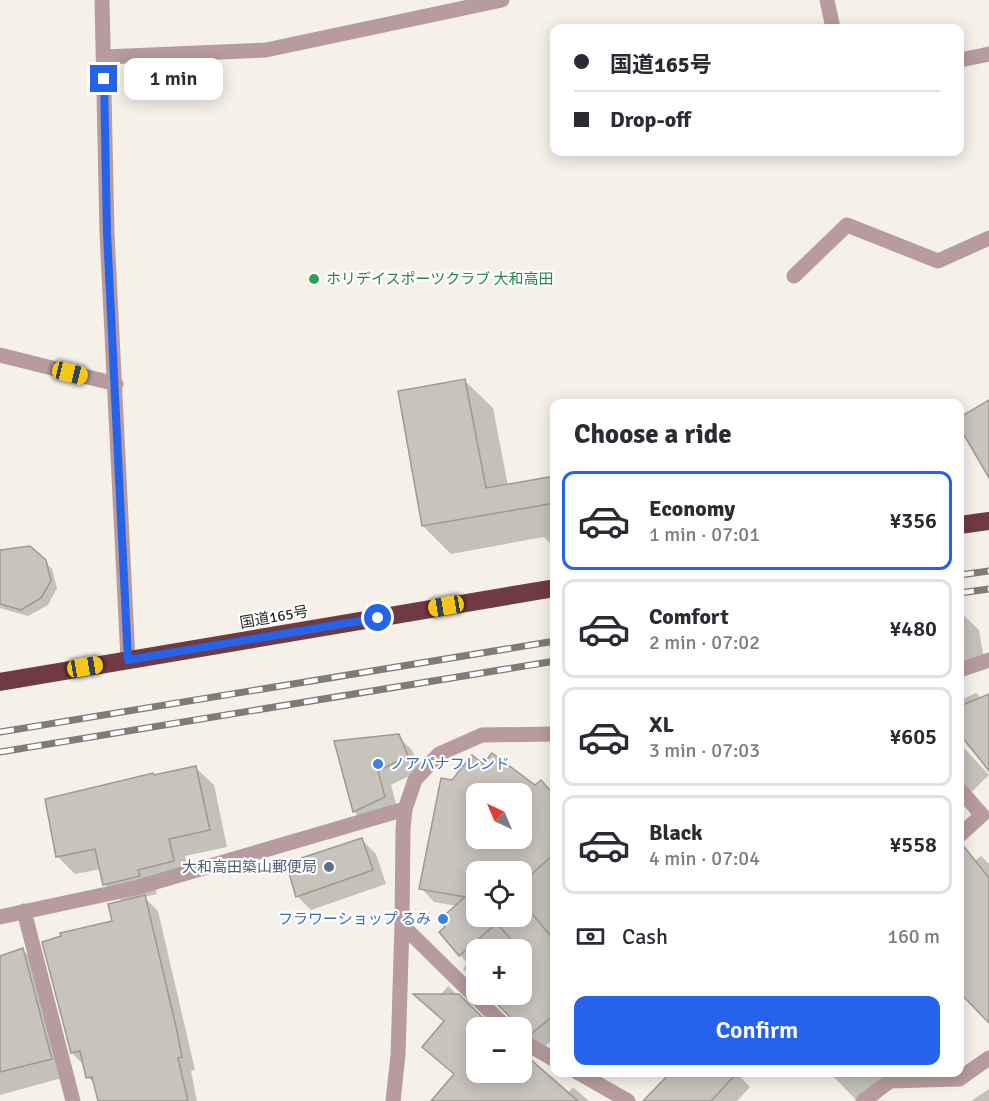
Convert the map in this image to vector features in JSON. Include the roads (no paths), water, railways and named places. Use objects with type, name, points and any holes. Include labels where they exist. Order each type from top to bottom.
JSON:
[{"type":"highway","points":[[964,524],[989,521]]},
{"type":"highway","name":"国道165号","points":[[0,682],[550,589]]},
{"type":"street","points":[[102,0],[107,233],[128,660]]},
{"type":"street","points":[[104,57],[266,50],[502,0]]},
{"type":"street","points":[[827,0],[832,24]]},
{"type":"street","points":[[964,59],[989,54]]},
{"type":"street","points":[[794,276],[848,225],[938,261],[989,238]]},
{"type":"street","points":[[0,355],[116,384]]},
{"type":"street","points":[[964,669],[989,660]]},
{"type":"street","points":[[393,1101],[398,1055],[403,829],[405,809],[415,780],[439,754],[482,735],[550,734]]},
{"type":"street","points":[[964,795],[982,815],[964,831]]},
{"type":"street","points":[[0,917],[135,888],[405,809]]},
{"type":"street","points":[[24,911],[73,1101]]},
{"type":"street","points":[[402,925],[496,1017]]},
{"type":"street","points":[[532,1047],[550,1057]]},
{"type":"street","points":[[964,1076],[989,1058]]},
{"type":"street","points":[[587,1077],[628,1101]]},
{"type":"street","points":[[863,1101],[890,1081],[959,1079],[962,1077]]},
{"type":"railway","points":[[964,574],[989,571]]},
{"type":"railway","points":[[964,592],[989,589]]},
{"type":"railway","points":[[0,732],[550,642]]},
{"type":"railway","points":[[0,752],[550,662]]},
{"type":"place","name":"ホリデイスポーツクラブ 大和高田","points":[[314,279]]},
{"type":"place","name":"ノアパナフレンド","points":[[378,764]]},
{"type":"place","name":"大和高田築山郵便局","points":[[329,867]]},
{"type":"place","name":"フラワーショップ るみ","points":[[443,919]]}]
